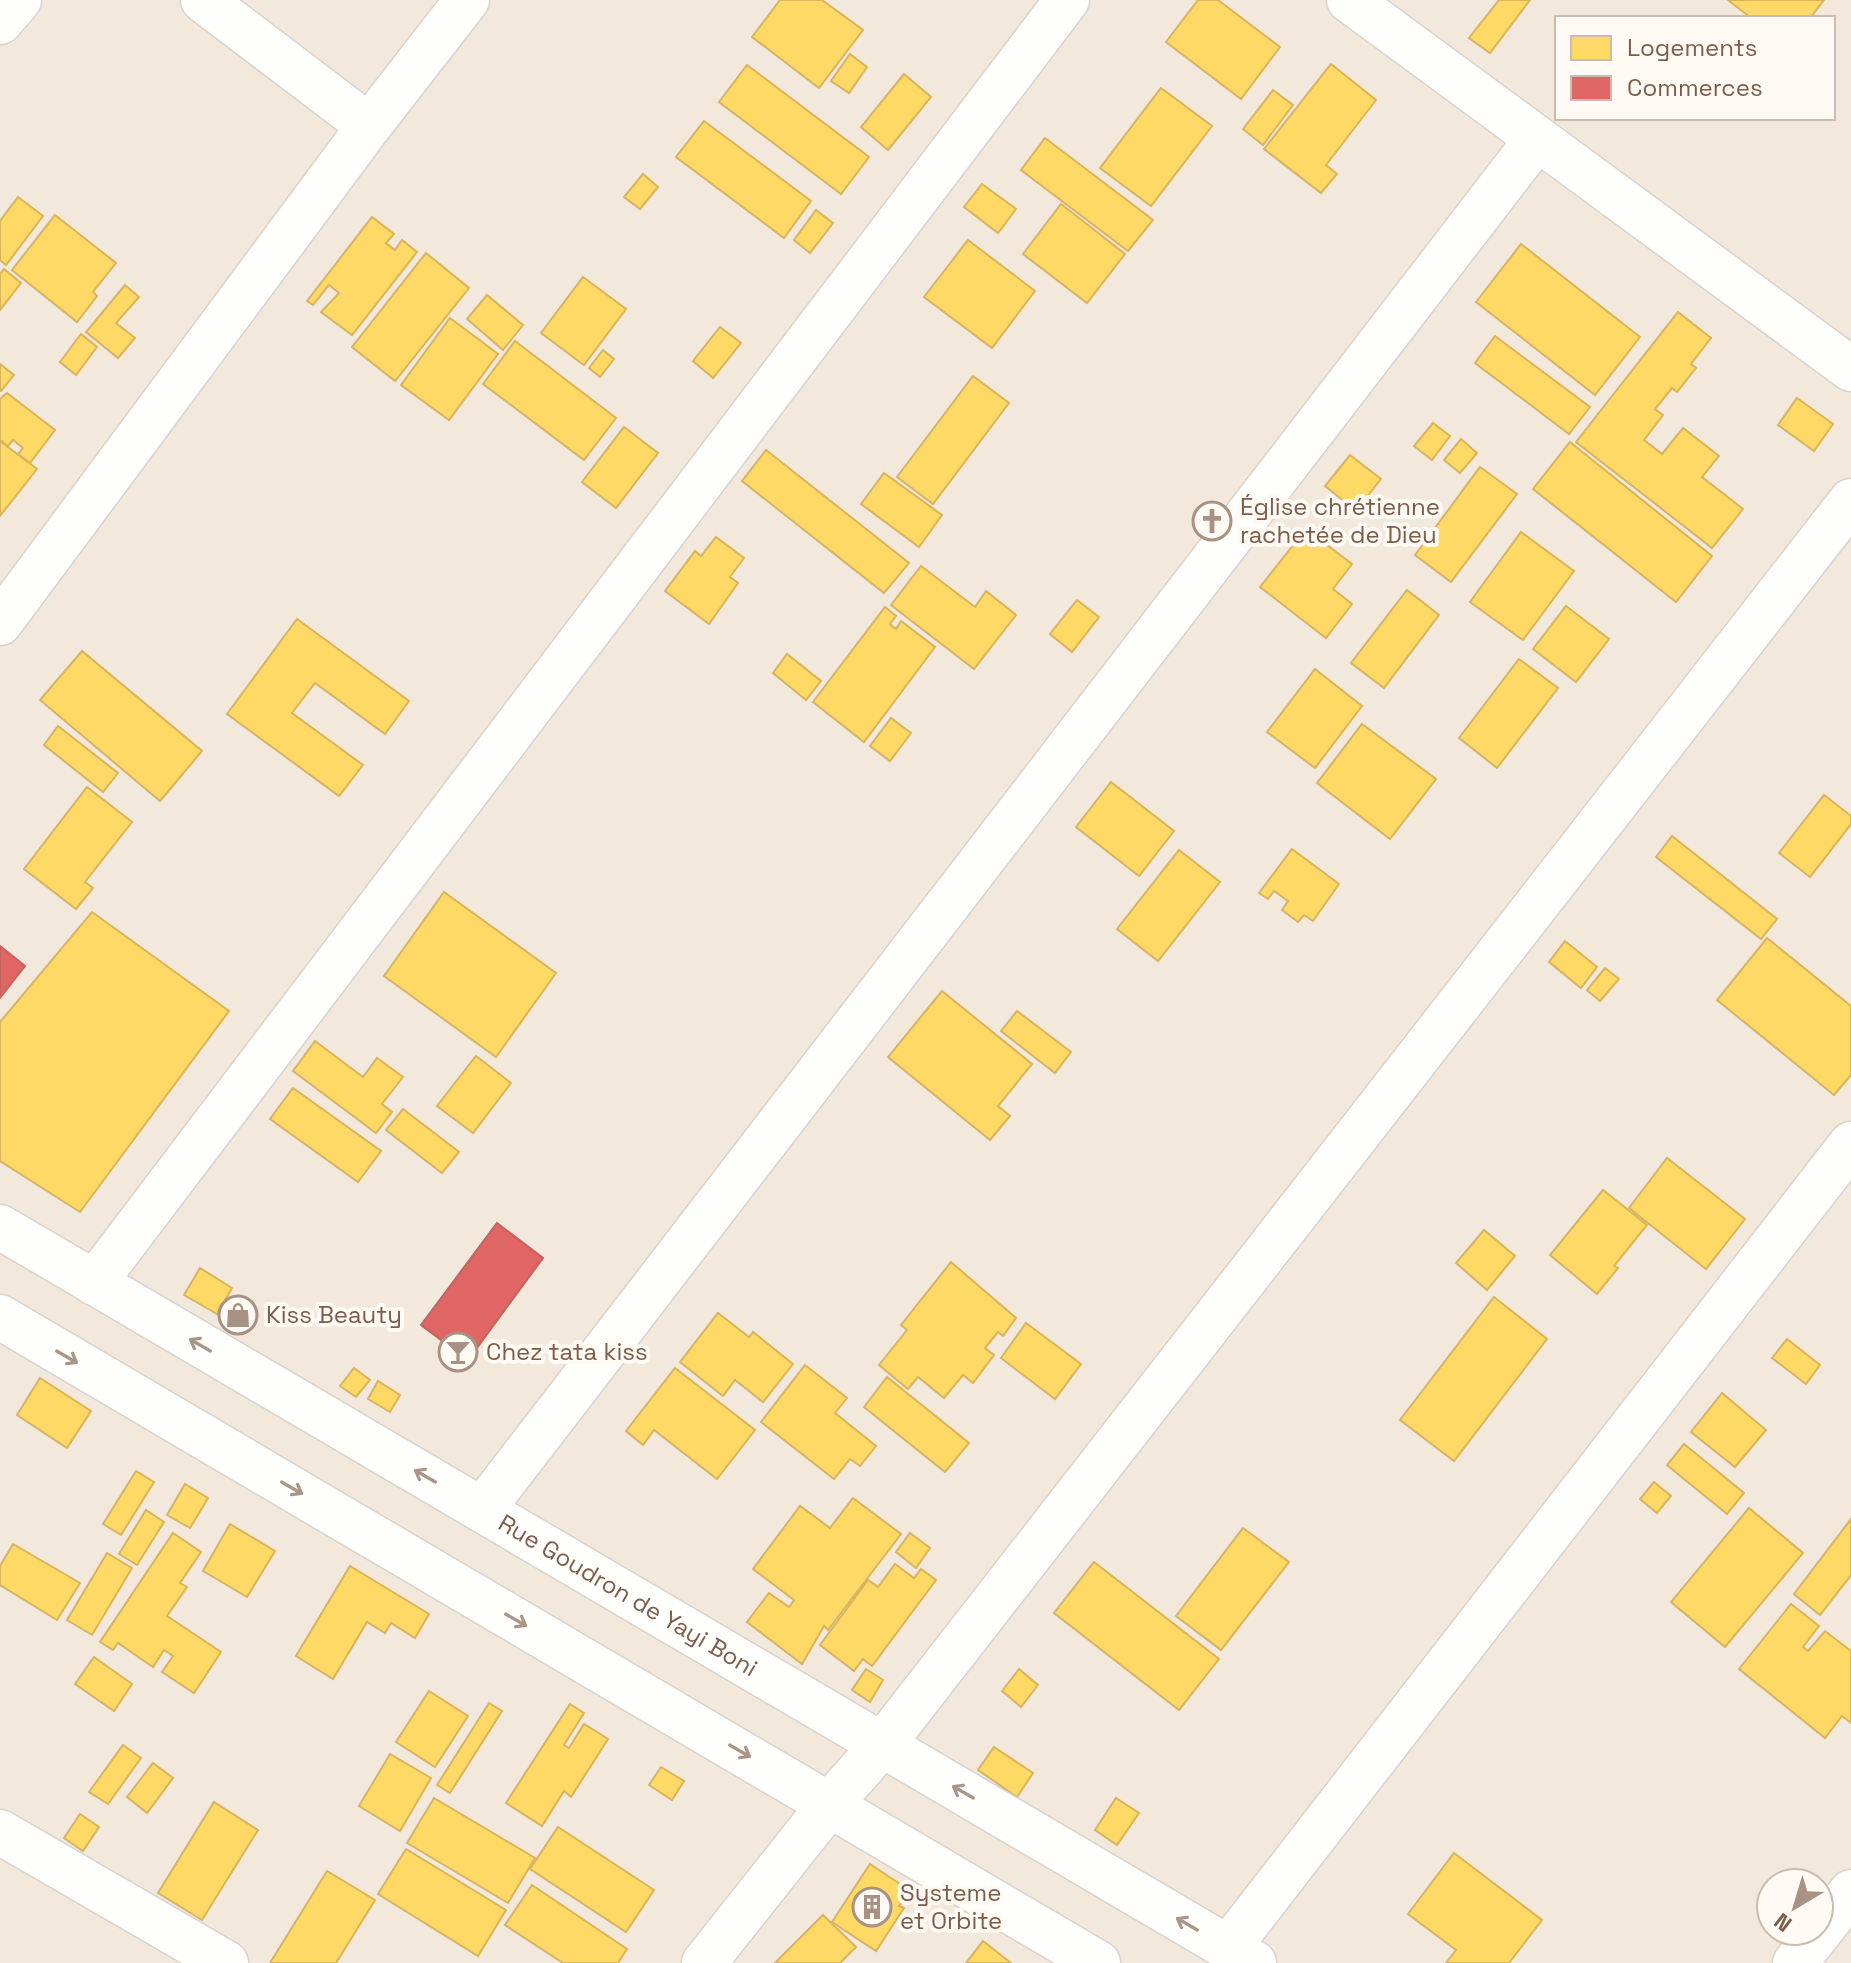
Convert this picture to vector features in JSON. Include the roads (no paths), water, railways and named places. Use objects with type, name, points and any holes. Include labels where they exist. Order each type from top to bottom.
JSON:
[{"type":"street","points":[[0,22],[19,0]]},
{"type":"street","points":[[203,0],[369,126]]},
{"type":"street","points":[[0,623],[369,126],[467,0]]},
{"type":"street","points":[[94,1283],[1067,0]]},
{"type":"street","points":[[1349,0],[1851,369]]},
{"type":"street","points":[[482,1510],[1537,139]]},
{"type":"street","points":[[704,1963],[830,1804],[883,1744],[1851,501]]},
{"type":"street","points":[[1241,1955],[1851,1144]]},
{"type":"street","name":"Rue Goudron de Yayi Boni","points":[[0,1227],[1241,1955]]},
{"type":"street","points":[[0,1317],[1098,1963]]},
{"type":"street","points":[[0,1832],[226,1963]]},
{"type":"street","points":[[1795,1963],[1851,1892]]},
{"type":"place","name":"Église chrétienne rachetée de Dieu","points":[[1212,521]]},
{"type":"place","name":"Kiss Beauty","points":[[238,1315]]},
{"type":"place","name":"Chez tata kiss","points":[[458,1352]]},
{"type":"place","name":"Systeme et Orbite","points":[[872,1907]]}]
